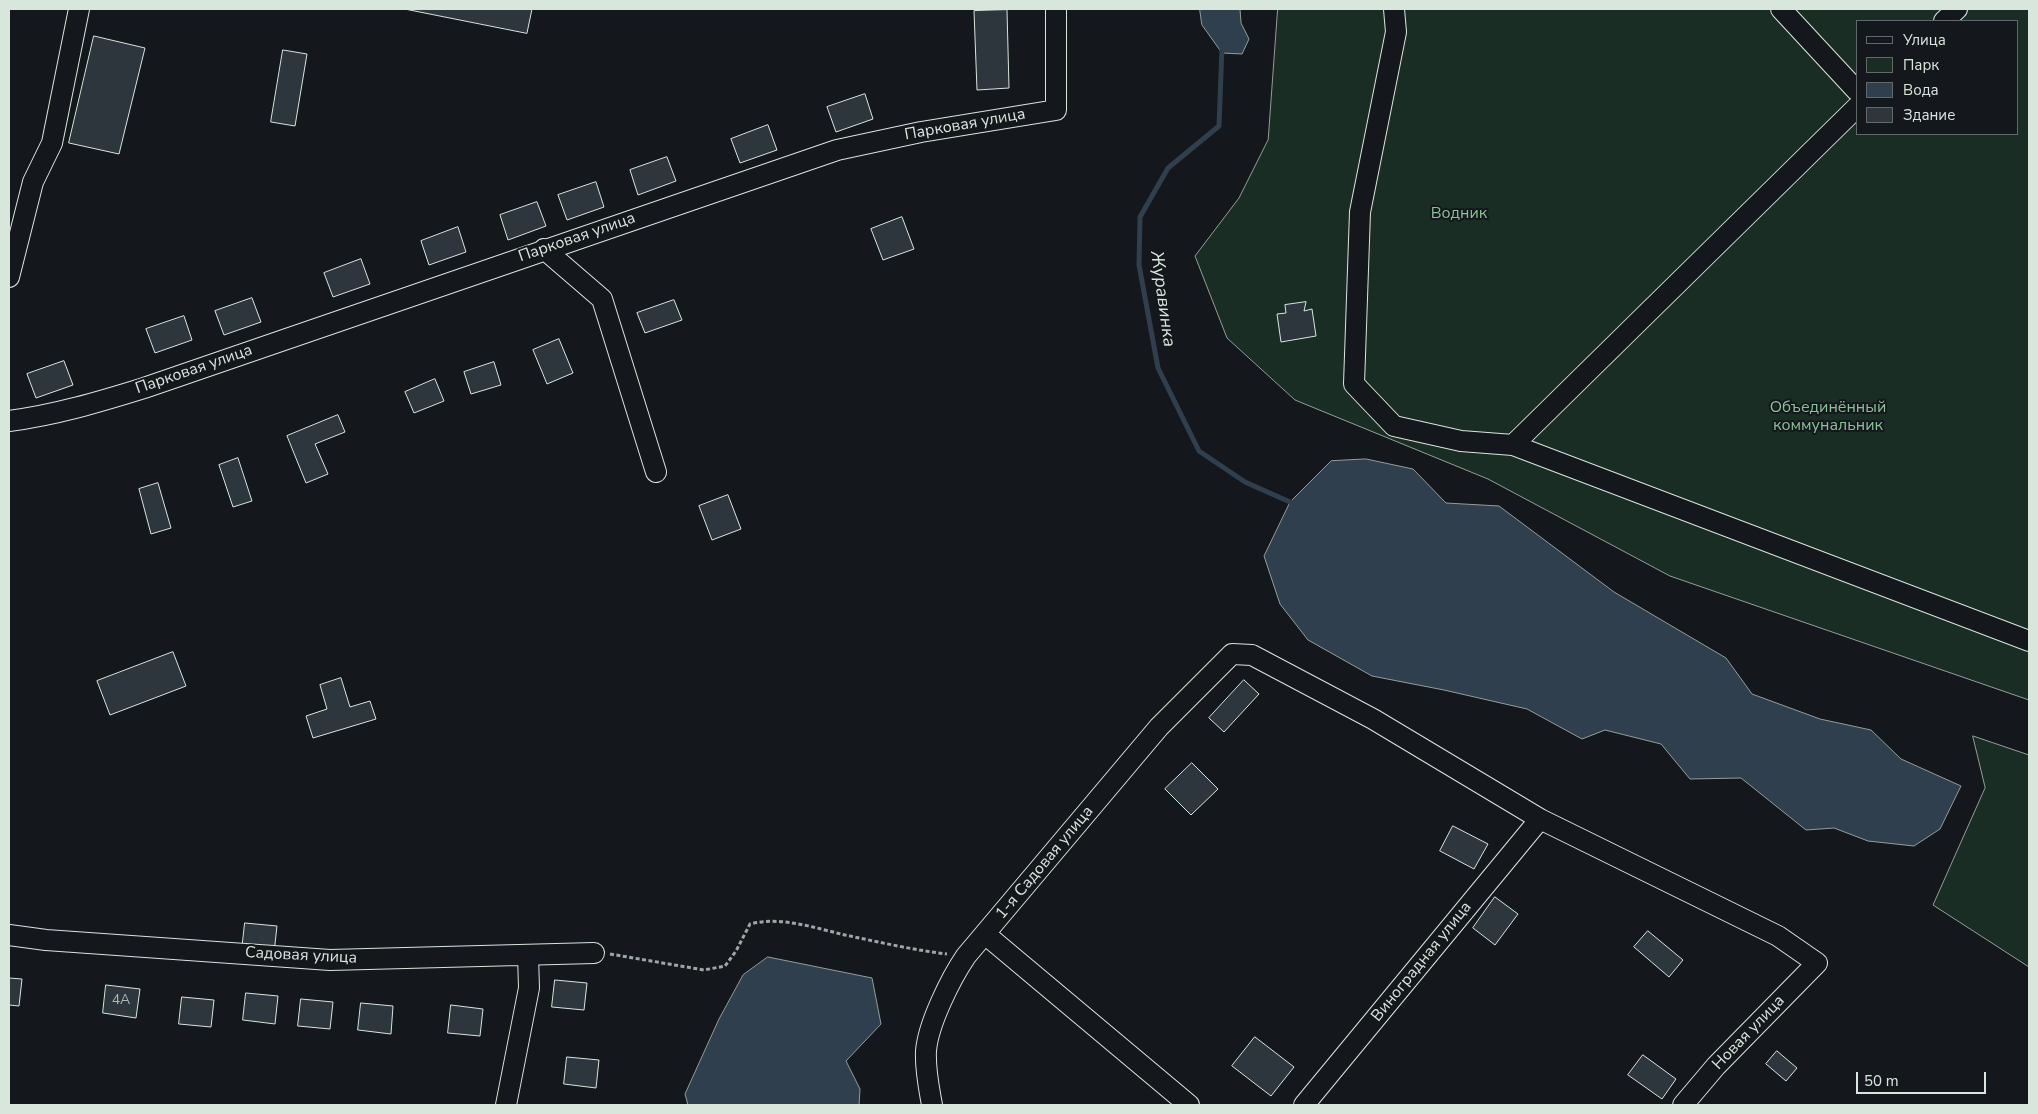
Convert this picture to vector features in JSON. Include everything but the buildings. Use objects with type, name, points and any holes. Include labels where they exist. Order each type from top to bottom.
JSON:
[{"type":"street","points":[[9,277],[33,182],[52,143],[79,9]]},
{"type":"street","name":"Парковая улица","points":[[9,421],[42,416],[135,391],[544,249],[837,150],[921,132],[1056,110],[1056,9]]},
{"type":"street","points":[[1394,9],[1396,32],[1360,212],[1354,384],[1394,426],[1461,441],[1513,445],[2029,641]]},
{"type":"street","points":[[1781,9],[1856,90]]},
{"type":"street","points":[[1945,20],[1957,9]]},
{"type":"street","points":[[1513,445],[1856,108]]},
{"type":"street","points":[[544,249],[602,298],[656,472]]},
{"type":"street","name":"1-я Садовая улица","points":[[932,1105],[926,1071],[926,1050],[932,1028],[954,974],[966,956],[1159,727],[1232,654],[1252,655],[1365,715],[1540,818]]},
{"type":"street","name":"Новая улица","points":[[1540,818],[1778,936],[1817,963],[1716,1066],[1683,1105]]},
{"type":"street","name":"Виноградная улица","points":[[1304,1105],[1540,818]]},
{"type":"street","points":[[985,934],[1189,1105]]},
{"type":"street","name":"Садовая улица","points":[[9,935],[46,940],[330,960],[594,953]]},
{"type":"street","points":[[506,1105],[529,988],[528,955]]},
{"type":"path","points":[[594,953],[625,956],[704,970],[725,966],[736,951],[750,924],[763,921],[791,923],[914,950],[966,956]]},
{"type":"green space","points":[[1278,9],[2029,9],[2029,700],[1670,576],[1488,479],[1295,400],[1227,338],[1195,256],[1239,198],[1268,140]]},
{"type":"green space","points":[[1973,736],[2029,755],[2029,967],[1933,905],[1985,788]]},
{"type":"water","points":[[1200,9],[1240,9],[1241,23],[1249,39],[1242,54],[1222,53],[1202,25]]},
{"type":"water","points":[[1366,459],[1413,469],[1446,503],[1499,506],[1614,592],[1726,658],[1752,694],[1820,719],[1871,730],[1901,759],[1961,786],[1940,829],[1914,846],[1868,841],[1834,828],[1806,830],[1741,778],[1690,779],[1661,744],[1605,730],[1582,739],[1527,709],[1372,676],[1308,640],[1280,604],[1264,556],[1290,502],[1331,461]]},
{"type":"water","points":[[768,957],[872,978],[881,1024],[846,1061],[860,1089],[859,1105],[688,1105],[685,1094],[719,1019],[743,975]]},
{"type":"waterway","name":"Журавинка","points":[[1222,47],[1219,126],[1168,168],[1140,217],[1139,265],[1158,368],[1199,451],[1245,482],[1290,502]]},
{"type":"park label","name":"Водник","points":[[1459,214]]},
{"type":"park label","name":"Объединённый коммунальник","points":[[1828,417]]}]
